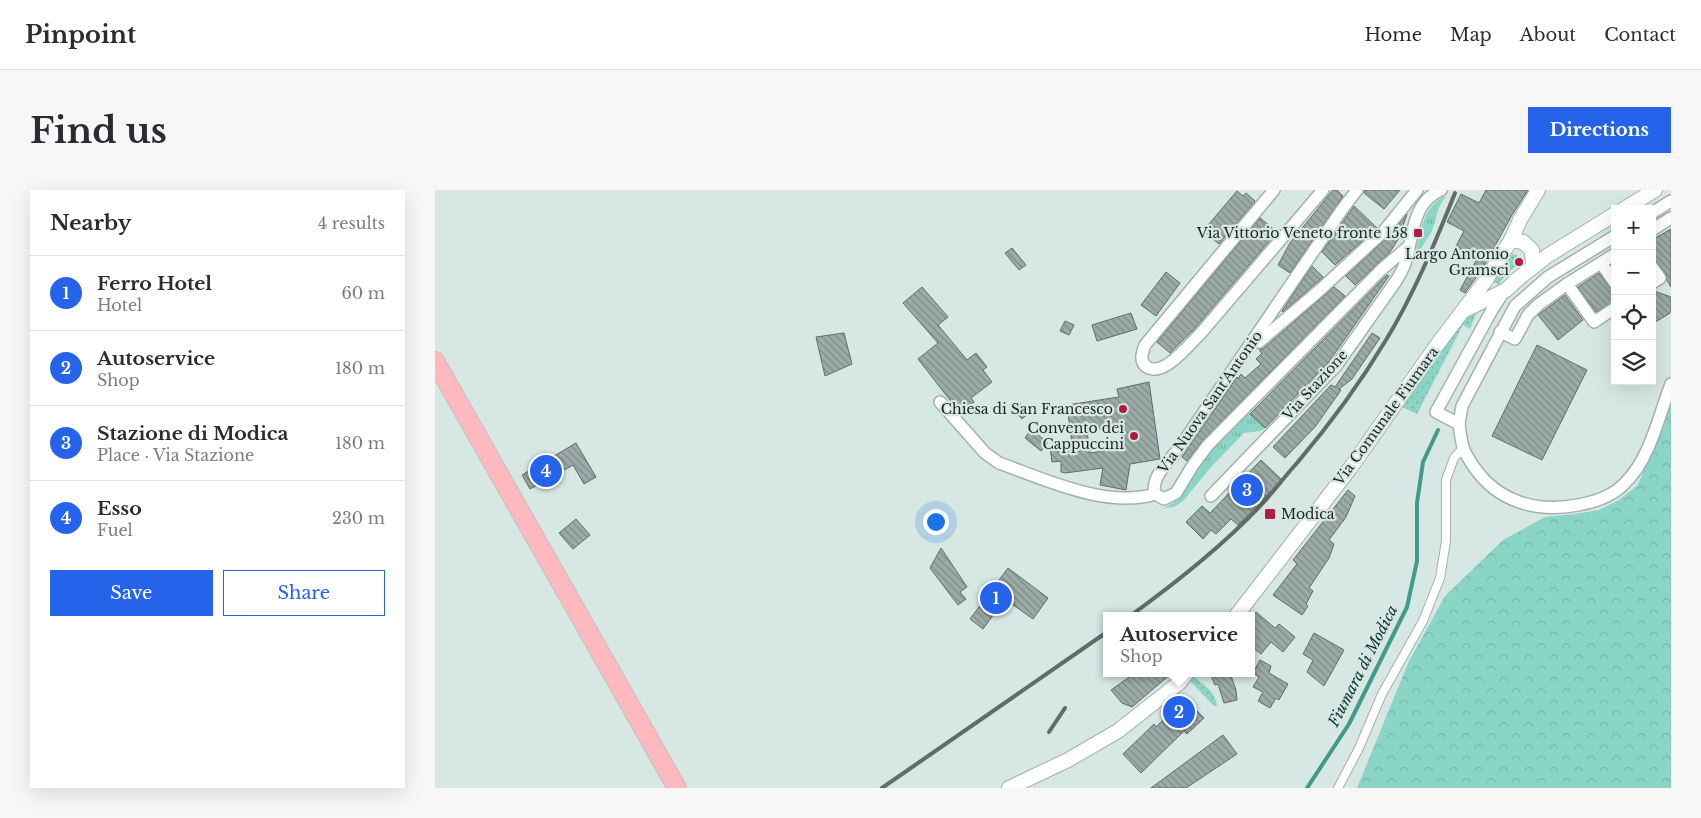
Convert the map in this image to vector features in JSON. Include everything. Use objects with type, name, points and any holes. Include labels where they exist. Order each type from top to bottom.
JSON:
[{"type":"main road","points":[[435,361],[677,788]]},
{"type":"street","points":[[1274,190],[1145,345],[1142,353],[1142,362],[1146,366],[1159,369],[1166,366],[1179,355],[1201,333],[1323,190]]},
{"type":"street","name":"Via Nuova Sant'Antonio","points":[[1357,190],[1158,475],[1154,483],[1155,494],[1164,499],[1175,493],[1208,445],[1382,269],[1408,247]]},
{"type":"street","points":[[1251,343],[1259,342],[1325,284],[1383,230],[1417,190]]},
{"type":"street","name":"Via Stazione","points":[[1211,496],[1336,366],[1397,281],[1404,266],[1415,219],[1428,198],[1441,190]]},
{"type":"street","name":"Via Comunale Fiumara","points":[[1239,612],[1351,467],[1462,312],[1487,289],[1520,220],[1538,190]]},
{"type":"street","points":[[1631,205],[1655,190]]},
{"type":"street","points":[[1656,210],[1671,201]]},
{"type":"street","points":[[1459,424],[1436,412],[1503,293],[1556,250],[1611,216]]},
{"type":"street","points":[[1656,227],[1671,218]]},
{"type":"street","points":[[1611,238],[1548,277],[1515,306],[1462,406],[1459,424],[1463,448],[1478,473],[1500,494],[1533,506],[1549,508],[1565,508],[1589,503],[1618,490],[1639,466],[1671,384]]},
{"type":"street","points":[[1511,240],[1523,242],[1532,250],[1533,267]]},
{"type":"street","points":[[1501,332],[1515,339],[1528,315],[1567,284],[1611,257]]},
{"type":"street","points":[[1601,263],[1611,277]]},
{"type":"street","points":[[1567,284],[1594,322],[1611,311]]},
{"type":"street","points":[[1487,289],[1503,293],[1515,306]]},
{"type":"street","points":[[1462,312],[1487,289]]},
{"type":"street","points":[[1484,325],[1487,289]]},
{"type":"street","points":[[939,402],[985,454],[999,463],[1098,495],[1127,498],[1147,497],[1155,494]]},
{"type":"street","points":[[1338,788],[1359,748],[1382,694],[1423,621],[1440,578],[1445,541],[1446,480],[1454,458],[1463,448]]},
{"type":"street","points":[[1009,788],[1068,760],[1119,731],[1179,683],[1184,677]]},
{"type":"green space","points":[[1446,196],[1439,207],[1432,231],[1413,261],[1426,215],[1437,201]]},
{"type":"green space","points":[[1513,254],[1519,257],[1518,264],[1506,274],[1499,284],[1492,282],[1508,257]]},
{"type":"green space","points":[[1473,308],[1477,311],[1470,329],[1463,325],[1417,414],[1402,407]]},
{"type":"green space","points":[[1671,399],[1671,788],[1357,788],[1409,661],[1445,596],[1503,540],[1545,517],[1599,510],[1619,500],[1638,485]]},
{"type":"green space","points":[[1248,412],[1265,428],[1260,431],[1244,433],[1211,467],[1183,501],[1174,507],[1163,508],[1174,503],[1209,451]]},
{"type":"green space","points":[[1194,677],[1212,693],[1217,706],[1214,706],[1190,681]]},
{"type":"building","points":[[1333,190],[1337,190],[1343,196],[1290,273],[1278,265],[1290,243]]},
{"type":"building","points":[[1364,190],[1400,190],[1384,209],[1364,193]]},
{"type":"building","points":[[1486,190],[1528,190],[1484,266],[1465,293],[1460,290],[1476,261],[1454,250],[1464,231],[1447,222],[1461,194],[1479,203]]},
{"type":"building","points":[[1237,191],[1243,196],[1246,193],[1255,201],[1219,244],[1203,231]]},
{"type":"building","points":[[1354,206],[1377,228],[1335,265],[1322,252]]},
{"type":"building","points":[[1407,214],[1399,238],[1390,252],[1355,285],[1346,276],[1389,236]]},
{"type":"building","points":[[1260,218],[1277,232],[1195,328],[1170,353],[1157,342]]},
{"type":"building","points":[[1671,229],[1671,287],[1666,274],[1656,261],[1656,238]]},
{"type":"building","points":[[1012,248],[1026,265],[1019,270],[1005,253]]},
{"type":"building","points":[[1312,266],[1323,277],[1283,312],[1282,311]]},
{"type":"building","points":[[1166,272],[1180,283],[1156,316],[1141,305]]},
{"type":"building","points":[[1599,273],[1611,288],[1611,303],[1596,312],[1578,287]]},
{"type":"building","points":[[1387,275],[1389,276],[1328,363],[1265,428],[1250,414]]},
{"type":"building","points":[[922,287],[948,317],[938,325],[967,360],[976,353],[987,367],[983,370],[992,382],[971,398],[974,402],[960,413],[918,359],[938,343],[903,303]]},
{"type":"building","points":[[1334,287],[1345,296],[1203,440],[1187,461],[1182,457],[1237,377],[1238,379],[1241,374],[1245,378],[1261,364],[1256,359],[1262,353],[1259,350],[1264,348]]},
{"type":"building","points":[[1656,292],[1671,297],[1670,313],[1656,322]]},
{"type":"building","points":[[1565,295],[1583,320],[1558,340],[1538,315]]},
{"type":"building","points":[[1131,313],[1137,329],[1097,341],[1092,325]]},
{"type":"building","points":[[1065,321],[1074,325],[1069,335],[1060,331]]},
{"type":"building","points":[[844,333],[852,364],[825,376],[816,337]]},
{"type":"building","points":[[1372,333],[1380,338],[1352,379],[1339,389],[1341,390],[1315,427],[1285,458],[1273,447],[1331,385],[1335,387]]},
{"type":"building","points":[[1537,345],[1587,370],[1542,460],[1492,436]]},
{"type":"building","points":[[1149,382],[1160,459],[1130,464],[1126,490],[1100,485],[1103,468],[1061,472],[1061,461],[1052,462],[1050,447],[1072,444],[1067,405],[1119,397],[1117,389]],"holes":[[[1121,426],[1124,448],[1090,453],[1087,431]]]},
{"type":"building","points":[[1020,403],[1029,413],[1022,419],[1013,409]]},
{"type":"building","points":[[1031,429],[1048,443],[1041,451],[1025,438]]},
{"type":"building","points":[[576,443],[596,477],[584,484],[573,465],[530,489],[522,475]]},
{"type":"building","points":[[1261,460],[1282,480],[1238,525],[1231,519],[1216,534],[1211,530],[1203,539],[1186,522],[1202,506],[1210,513]]},
{"type":"building","points":[[1348,490],[1355,496],[1346,517],[1329,540],[1334,544],[1329,558],[1309,588],[1313,591],[1306,604],[1308,606],[1302,615],[1273,595],[1297,564],[1293,560]]},
{"type":"building","points":[[576,519],[590,535],[573,549],[559,533]]},
{"type":"building","points":[[941,548],[967,587],[960,592],[966,599],[958,605],[930,568]]},
{"type":"building","points":[[1008,568],[1048,598],[1033,619],[1005,599],[983,629],[970,619]]},
{"type":"building","points":[[1256,612],[1275,628],[1279,624],[1295,637],[1283,652],[1271,642],[1261,654],[1255,649]]},
{"type":"building","points":[[1314,633],[1344,650],[1324,686],[1307,672],[1313,660],[1303,654]]},
{"type":"building","points":[[1260,660],[1271,666],[1269,673],[1288,684],[1279,700],[1276,698],[1270,708],[1258,701],[1263,692],[1253,687],[1259,677],[1255,674],[1255,669]]},
{"type":"building","points":[[1129,677],[1167,677],[1132,707],[1122,703],[1111,690]]},
{"type":"building","points":[[1212,677],[1231,677],[1237,700],[1224,703],[1218,684],[1215,685]]},
{"type":"building","points":[[1185,699],[1204,718],[1187,734],[1184,731],[1141,773],[1123,754],[1154,724],[1156,727]]},
{"type":"building","points":[[1223,735],[1237,754],[1186,788],[1151,788]]},
{"type":"waterway","name":"Fiumara di Modica","points":[[1307,788],[1349,724],[1407,607],[1417,561],[1417,503],[1423,462],[1438,430]]},
{"type":"railway","points":[[1135,612],[1199,563],[1248,519],[1272,493],[1333,418],[1365,373],[1406,305],[1424,268],[1455,193]]},
{"type":"railway","points":[[882,788],[1103,635]]},
{"type":"railway","points":[[1049,732],[1065,708]]},
{"type":"place","name":"Via Vittorio Veneto fronte 158","points":[[1418,233]]},
{"type":"place","name":"Largo Antonio Gramsci","points":[[1519,262]]},
{"type":"place","name":"Chiesa di San Francesco","points":[[1123,409]]},
{"type":"place","name":"Convento dei Cappuccini","points":[[1134,436]]},
{"type":"place","name":"Esso","points":[[546,471]]},
{"type":"place","name":"Stazione di Modica","points":[[1247,490]]},
{"type":"place","name":"Modica","points":[[1270,514]]},
{"type":"place","name":"Ferro Hotel","points":[[996,598]]},
{"type":"place","name":"Autoservice","points":[[1179,712]]}]
